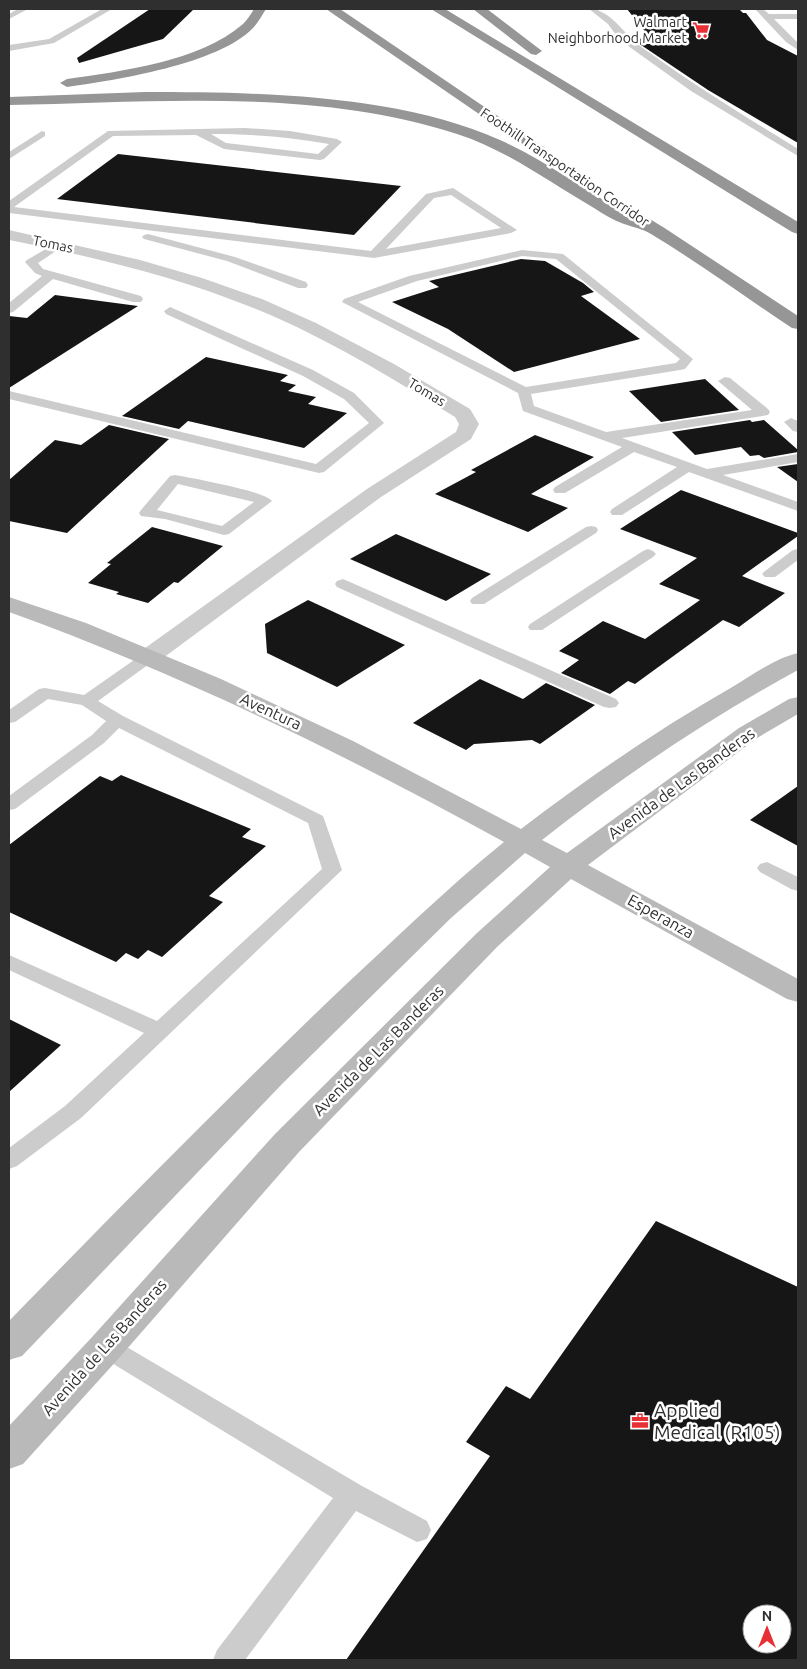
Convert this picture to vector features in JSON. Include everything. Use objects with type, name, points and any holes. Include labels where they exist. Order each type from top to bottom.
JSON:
[{"type":"highway","points":[[55,85],[116,76],[196,54],[222,43],[244,30],[257,18],[260,9]]},
{"type":"highway","name":"Foothill Transportation Corridor","points":[[332,9],[550,157]]},
{"type":"highway","points":[[437,9],[798,229]]},
{"type":"highway","points":[[479,9],[621,112],[702,164],[707,174]]},
{"type":"highway","points":[[9,89],[37,86]]},
{"type":"highway","points":[[9,101],[167,96],[242,96],[316,102],[395,114],[449,127],[496,143],[619,216],[657,230]]},
{"type":"highway","name":"Foothill Transportation Corridor","points":[[566,168],[798,324]]},
{"type":"main road","name":"Aventura","points":[[9,604],[150,656],[330,739],[523,841]]},
{"type":"main road","points":[[9,1342],[231,1115],[328,1019],[436,917],[523,841],[561,811],[706,711],[798,660]]},
{"type":"main road","name":"Avenida de Las Banderas","points":[[9,1452],[106,1347],[287,1143],[486,940],[568,866],[740,738],[798,704]]},
{"type":"main road","name":"Esperanza","points":[[523,841],[794,985]]},
{"type":"street","name":"Tomas","points":[[9,235],[58,244],[189,279],[258,304],[374,360],[463,413],[469,424],[464,435],[374,494],[150,656]]},
{"type":"lane","points":[[9,17],[24,9]]},
{"type":"lane","points":[[9,48],[51,41],[108,9]]},
{"type":"lane","points":[[593,9],[611,22],[618,33],[634,46],[694,90],[798,153]]},
{"type":"lane","points":[[759,9],[798,47]]},
{"type":"lane","points":[[767,17],[798,16]]},
{"type":"lane","points":[[9,208],[111,133],[196,131],[245,131],[290,134],[337,142],[320,157],[224,146],[196,131]]},
{"type":"lane","points":[[9,156],[42,134]]},
{"type":"lane","points":[[9,208],[374,255],[511,230],[453,191],[430,196],[374,255]]},
{"type":"lane","points":[[132,225],[146,237],[231,258],[302,285]]},
{"type":"lane","points":[[58,244],[31,262],[39,271],[50,276],[137,300]]},
{"type":"lane","points":[[524,391],[680,366],[687,359],[559,256],[522,253],[413,278],[348,302],[524,391],[528,408],[798,507]]},
{"type":"lane","points":[[9,309],[50,276]]},
{"type":"lane","points":[[9,395],[319,469],[376,423],[349,396],[308,373],[170,311]]},
{"type":"lane","points":[[603,437],[763,412],[725,380]]},
{"type":"lane","points":[[560,490],[632,447]]},
{"type":"lane","points":[[706,474],[798,458]]},
{"type":"lane","points":[[617,512],[687,466]]},
{"type":"lane","points":[[175,479],[265,501],[224,531],[166,515],[146,513],[175,479]]},
{"type":"lane","points":[[478,601],[591,530]]},
{"type":"lane","points":[[770,574],[798,553]]},
{"type":"lane","points":[[536,627],[648,554]]},
{"type":"lane","points":[[343,584],[610,703]]},
{"type":"lane","points":[[87,701],[150,656]]},
{"type":"lane","points":[[9,718],[45,693],[87,701],[118,720],[316,820],[332,870],[73,1112],[9,1160]]},
{"type":"lane","points":[[9,805],[98,739],[118,720]]},
{"type":"lane","points":[[767,868],[798,885]]},
{"type":"lane","points":[[9,962],[159,1032]]},
{"type":"lane","points":[[106,1347],[352,1495],[416,1530]]},
{"type":"lane","points":[[227,1660],[352,1495]]},
{"type":"building","points":[[150,9],[194,9],[163,39],[79,63],[77,58]]},
{"type":"building","points":[[627,9],[739,9],[746,13],[767,40],[798,56],[798,143],[708,90],[641,45],[635,39],[650,38]]},
{"type":"building","points":[[118,154],[401,186],[354,235],[57,199]]},
{"type":"building","points":[[521,259],[545,261],[583,283],[594,292],[581,296],[640,339],[514,372],[448,329],[392,302],[439,287],[429,281]]},
{"type":"building","points":[[55,295],[138,306],[9,388],[9,316],[27,318]]},
{"type":"building","points":[[206,357],[288,375],[280,381],[296,385],[288,391],[316,397],[308,404],[347,413],[304,448],[188,421],[179,429],[122,416]]},
{"type":"building","points":[[705,379],[739,410],[661,422],[629,391]]},
{"type":"building","points":[[750,420],[752,422],[764,420],[798,452],[764,458],[759,455],[750,456],[741,447],[695,455],[672,432]]},
{"type":"building","points":[[109,425],[169,439],[67,533],[9,521],[9,480],[55,440],[81,445]]},
{"type":"building","points":[[535,435],[594,457],[531,494],[568,508],[528,532],[435,494],[476,472],[471,470]]},
{"type":"building","points":[[798,464],[798,482],[777,467]]},
{"type":"building","points":[[681,490],[798,533],[798,536],[742,576],[785,593],[739,627],[723,620],[635,684],[628,681],[610,694],[561,673],[579,660],[559,651],[603,621],[645,639],[700,600],[659,584],[697,558],[620,529]]},
{"type":"building","points":[[152,527],[223,546],[178,583],[174,582],[148,603],[116,594],[119,592],[88,583],[111,564],[107,563]]},
{"type":"building","points":[[396,534],[491,574],[446,601],[350,559]]},
{"type":"building","points":[[308,600],[405,645],[337,687],[267,653],[265,624]]},
{"type":"building","points":[[480,679],[523,699],[546,683],[595,705],[540,744],[532,740],[474,744],[466,750],[413,723]]},
{"type":"building","points":[[121,775],[251,829],[242,837],[266,846],[209,896],[223,902],[162,957],[148,950],[138,959],[126,953],[116,962],[9,912],[9,845],[100,776],[112,781]]},
{"type":"building","points":[[798,786],[798,846],[750,820]]},
{"type":"building","points":[[9,1019],[61,1045],[9,1092]]},
{"type":"building","name":"Applied Medical (R105)","points":[[656,1221],[798,1287],[798,1660],[346,1660],[490,1456],[466,1442],[506,1386],[530,1399]]},
{"type":"place","name":"Walmart Neighborhood Market","points":[[701,30]]},
{"type":"place","name":"Applied Medical (R105)","points":[[640,1421]]}]
